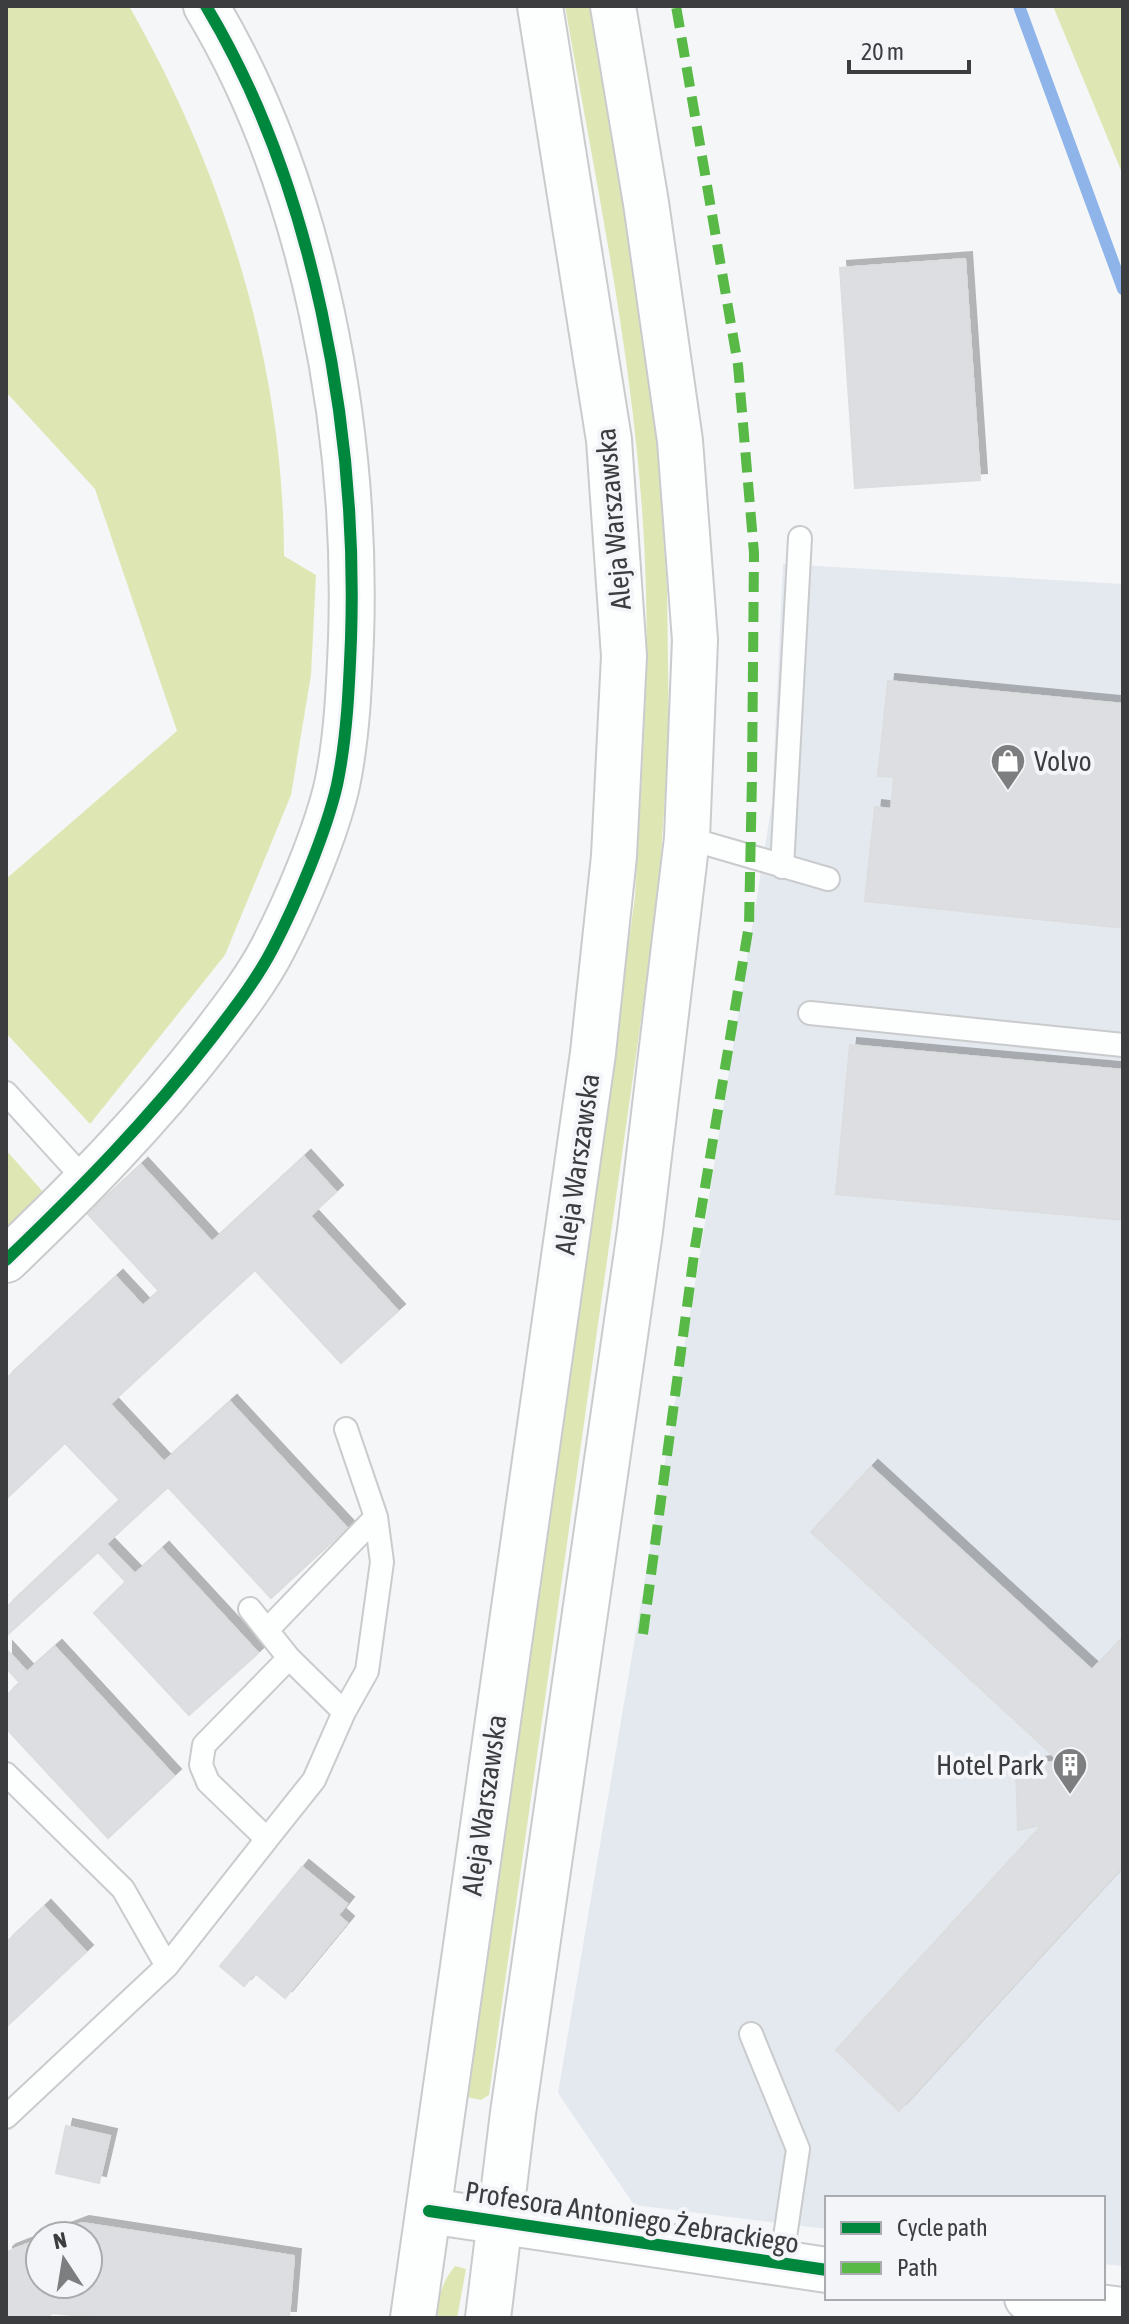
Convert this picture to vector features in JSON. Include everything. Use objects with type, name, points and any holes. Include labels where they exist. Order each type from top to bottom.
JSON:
[{"type":"main road","points":[[6,1260],[87,1182],[161,1103],[226,1019],[274,947],[336,787],[348,710],[354,559],[330,344],[285,180],[252,98],[206,6]]},
{"type":"main road","name":"Aleja Warszawska","points":[[413,2318],[593,1053],[614,856],[624,656],[609,440],[540,6]]},
{"type":"main road","points":[[488,2318],[521,2056],[660,1079],[687,838],[695,640],[680,441],[646,203],[613,6]]},
{"type":"main road","name":"Profesora Antoniego Żebrackiego","points":[[429,2211],[825,2270]]},
{"type":"main road","points":[[1043,2300],[1123,2310]]},
{"type":"lane","points":[[782,867],[800,538]]},
{"type":"lane","points":[[687,838],[828,879]]},
{"type":"lane","points":[[810,1013],[1123,1045]]},
{"type":"lane","points":[[6,1093],[87,1182]]},
{"type":"lane","points":[[6,2117],[167,1966],[314,1780],[344,1712],[367,1671],[382,1562],[376,1517],[346,1429]]},
{"type":"lane","points":[[267,1630],[376,1517]]},
{"type":"lane","points":[[250,1609],[289,1658],[344,1712]]},
{"type":"lane","points":[[267,1839],[208,1782],[201,1765],[202,1755],[204,1745],[289,1658]]},
{"type":"lane","points":[[6,1774],[123,1889],[167,1966]]},
{"type":"lane","points":[[751,2034],[798,2149],[781,2264]]},
{"type":"shaded area","points":[[783,564],[1123,584],[1123,2266],[1105,2264],[1105,2196],[825,2196],[825,2229],[634,2205],[558,2093],[698,1266],[772,803]]},
{"type":"green space","points":[[6,6],[129,6],[163,69],[220,203],[260,342],[273,413],[281,484],[284,556],[316,575],[311,675],[291,795],[225,955],[90,1124],[6,1033],[6,879],[177,731],[95,489],[6,392]]},
{"type":"green space","points":[[565,6],[590,6],[631,247],[656,425],[667,590],[669,737],[658,900],[489,2095],[481,2100],[467,2097],[635,897],[645,708],[647,632],[643,520],[628,373]]},
{"type":"green space","points":[[1053,6],[1123,6],[1123,175]]},
{"type":"green space","points":[[6,1150],[44,1193],[6,1230]]},
{"type":"green space","points":[[455,2266],[466,2269],[457,2318],[438,2318],[441,2290]]},
{"type":"building","points":[[965,259],[980,480],[855,488],[840,268]]},
{"type":"building","name":"Volvo","points":[[888,681],[1123,704],[1123,928],[865,901],[875,807],[891,809],[894,777],[878,776]]},
{"type":"building","points":[[850,1045],[1123,1070],[1123,1220],[836,1194]]},
{"type":"building","points":[[304,1157],[336,1192],[310,1216],[398,1311],[341,1363],[255,1270],[110,1404],[164,1462],[230,1402],[347,1528],[271,1598],[168,1487],[106,1544],[135,1574],[162,1549],[258,1653],[189,1715],[94,1613],[126,1582],[98,1552],[6,1636],[6,1608],[120,1500],[65,1443],[6,1499],[6,1379],[116,1277],[143,1306],[159,1291],[88,1214],[141,1165],[212,1242]]},
{"type":"building","name":"Hotel Park","points":[[871,1467],[1092,1670],[1123,1637],[1123,1866],[899,2111],[836,2050],[1042,1825],[1018,1830],[1016,1767],[1059,1761],[811,1532]]},
{"type":"building","points":[[55,1647],[174,1776],[108,1838],[6,1728],[6,1696],[20,1683],[6,1667],[6,1649],[27,1672]]},
{"type":"building","points":[[302,1867],[347,1904],[338,1915],[347,1923],[285,1998],[255,1973],[244,1986],[220,1966]]},
{"type":"building","points":[[44,1907],[86,1952],[6,2027],[6,1943]]},
{"type":"building","points":[[66,2126],[110,2136],[99,2183],[56,2173]]},
{"type":"building","points":[[104,2226],[294,2256],[289,2318],[102,2318],[52,2313],[47,2318],[6,2318],[6,2254],[24,2245],[24,2300],[104,2300]]},
{"type":"waterway","points":[[1019,6],[1123,289]]},
{"type":"marked path","points":[[643,1634],[695,1247],[749,925],[754,553],[738,365],[676,6]]},
{"type":"cycle path","points":[[6,1260],[137,1126],[186,1070],[251,984],[282,930],[310,868],[326,825],[340,767],[351,639],[351,559],[337,395],[322,312],[301,231],[275,152],[244,76],[206,6]]},
{"type":"cycle path","points":[[429,2211],[825,2270]]},
{"type":"place","name":"Volvo","points":[[1008,792]]},
{"type":"place","name":"Hotel Park","points":[[1070,1796]]}]
